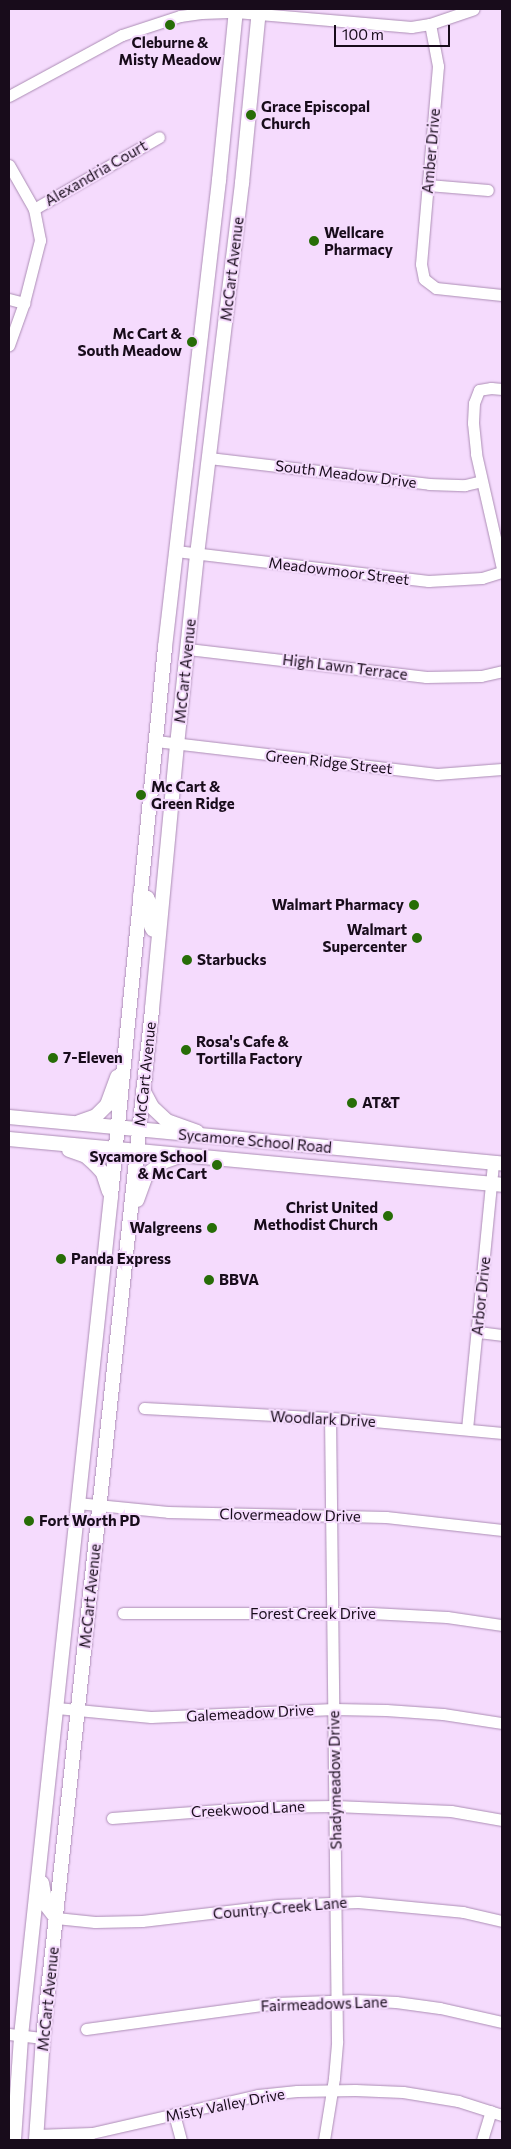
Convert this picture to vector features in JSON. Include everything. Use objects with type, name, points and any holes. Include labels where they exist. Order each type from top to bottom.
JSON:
[{"type":"main road","name":"McCart Avenue","points":[[14,2140],[15,2035],[32,1933],[111,1196],[176,551],[219,180],[236,10]]},
{"type":"main road","name":"McCart Avenue","points":[[36,2138],[43,2038],[139,1130],[177,745],[197,555],[242,183],[259,11]]},
{"type":"main road","points":[[219,180],[242,183]]},
{"type":"main road","points":[[144,860],[150,869],[152,893],[155,898],[162,899]]},
{"type":"main road","points":[[140,896],[147,898],[150,904],[151,926],[158,939]]},
{"type":"main road","points":[[78,1123],[96,1116],[107,1105],[124,1057]]},
{"type":"main road","points":[[143,1090],[152,1107],[167,1121],[209,1137]]},
{"type":"main road","name":"Sycamore School Road","points":[[9,1117],[498,1163]]},
{"type":"main road","name":"Sycamore School Road","points":[[9,1139],[497,1185]]},
{"type":"main road","points":[[47,1143],[86,1156],[102,1173],[111,1196]]},
{"type":"main road","points":[[333,1170],[334,1147]]},
{"type":"main road","points":[[127,1232],[146,1175],[163,1162],[182,1156]]},
{"type":"main road","points":[[98,1319],[118,1320]]},
{"type":"main road","points":[[32,1933],[56,1918],[46,1905],[39,1865]]},
{"type":"street","points":[[9,96],[122,35],[180,16],[236,10],[259,11],[378,26],[411,27],[430,24],[474,9]]},
{"type":"street","name":"Amber Drive","points":[[430,24],[438,66],[421,264],[424,279],[436,288],[502,295]]},
{"type":"street","name":"Alexandria Court","points":[[34,209],[160,137]]},
{"type":"street","points":[[9,165],[34,209],[38,224],[40,248],[24,303],[9,345]]},
{"type":"street","points":[[428,185],[488,190]]},
{"type":"street","points":[[9,299],[24,303]]},
{"type":"street","points":[[502,388],[482,388],[478,390],[474,403],[473,424],[482,481],[502,568]]},
{"type":"street","name":"South Meadow Drive","points":[[209,458],[429,484],[465,485],[482,481]]},
{"type":"street","name":"Meadowmoor Street","points":[[176,551],[428,581],[474,578],[502,572]]},
{"type":"street","name":"High Lawn Terrace","points":[[188,649],[426,677],[481,676],[502,671]]},
{"type":"street","name":"Green Ridge Street","points":[[156,741],[177,745],[437,774],[502,769]]},
{"type":"street","name":"Arbor Drive","points":[[467,1429],[497,1185],[498,1163]]},
{"type":"street","points":[[478,1332],[502,1335]]},
{"type":"street","name":"Woodlark Drive","points":[[144,1408],[502,1432]]},
{"type":"street","name":"Shadymeadow Drive","points":[[324,2140],[333,2090],[337,2000],[330,1419]]},
{"type":"street","name":"Clovermeadow Drive","points":[[77,1503],[168,1512],[396,1518],[502,1530]]},
{"type":"street","name":"Forest Creek Drive","points":[[123,1613],[332,1613],[447,1617],[502,1625]]},
{"type":"street","name":"Galemeadow Drive","points":[[56,1708],[151,1717],[334,1709],[386,1710],[443,1714],[502,1723]]},
{"type":"street","name":"Creekwood Lane","points":[[112,1818],[257,1807],[335,1806],[451,1811],[502,1820]]},
{"type":"street","name":"Country Creek Lane","points":[[56,1918],[95,1922],[142,1921],[278,1905],[336,1902],[397,1904],[463,1912],[502,1921]]},
{"type":"street","name":"Fairmeadows Lane","points":[[86,2029],[276,2003],[337,2000],[396,2002],[440,2008],[502,2022]]},
{"type":"street","points":[[15,2035],[43,2038]]},
{"type":"street","name":"Misty Valley Drive","points":[[36,2138],[92,2137],[174,2114],[258,2095],[333,2090],[403,2092],[458,2101],[502,2115]]},
{"type":"street","points":[[482,2140],[491,2111]]},
{"type":"street","points":[[174,2114],[181,2140]]},
{"type":"place","name":"Cleburne & Misty Meadow","points":[[170,25]]},
{"type":"place","name":"Grace Episcopal Church","points":[[251,115]]},
{"type":"place","name":"Wellcare Pharmacy","points":[[314,241]]},
{"type":"place","name":"Mc Cart & South Meadow","points":[[192,342]]},
{"type":"place","name":"Mc Cart & Green Ridge","points":[[141,795]]},
{"type":"place","name":"Walmart Pharmacy","points":[[414,905]]},
{"type":"place","name":"Walmart Supercenter","points":[[417,938]]},
{"type":"place","name":"Starbucks","points":[[187,960]]},
{"type":"place","name":"Rosa's Cafe & Tortilla Factory","points":[[186,1050]]},
{"type":"place","name":"7-Eleven","points":[[53,1058]]},
{"type":"place","name":"AT&T","points":[[352,1103]]},
{"type":"place","name":"Sycamore School & Mc Cart","points":[[217,1165]]},
{"type":"place","name":"Christ United Methodist Church","points":[[388,1216]]},
{"type":"place","name":"Walgreens","points":[[212,1228]]},
{"type":"place","name":"Panda Express","points":[[61,1259]]},
{"type":"place","name":"BBVA","points":[[209,1280]]},
{"type":"place","name":"Fort Worth PD","points":[[29,1521]]}]
